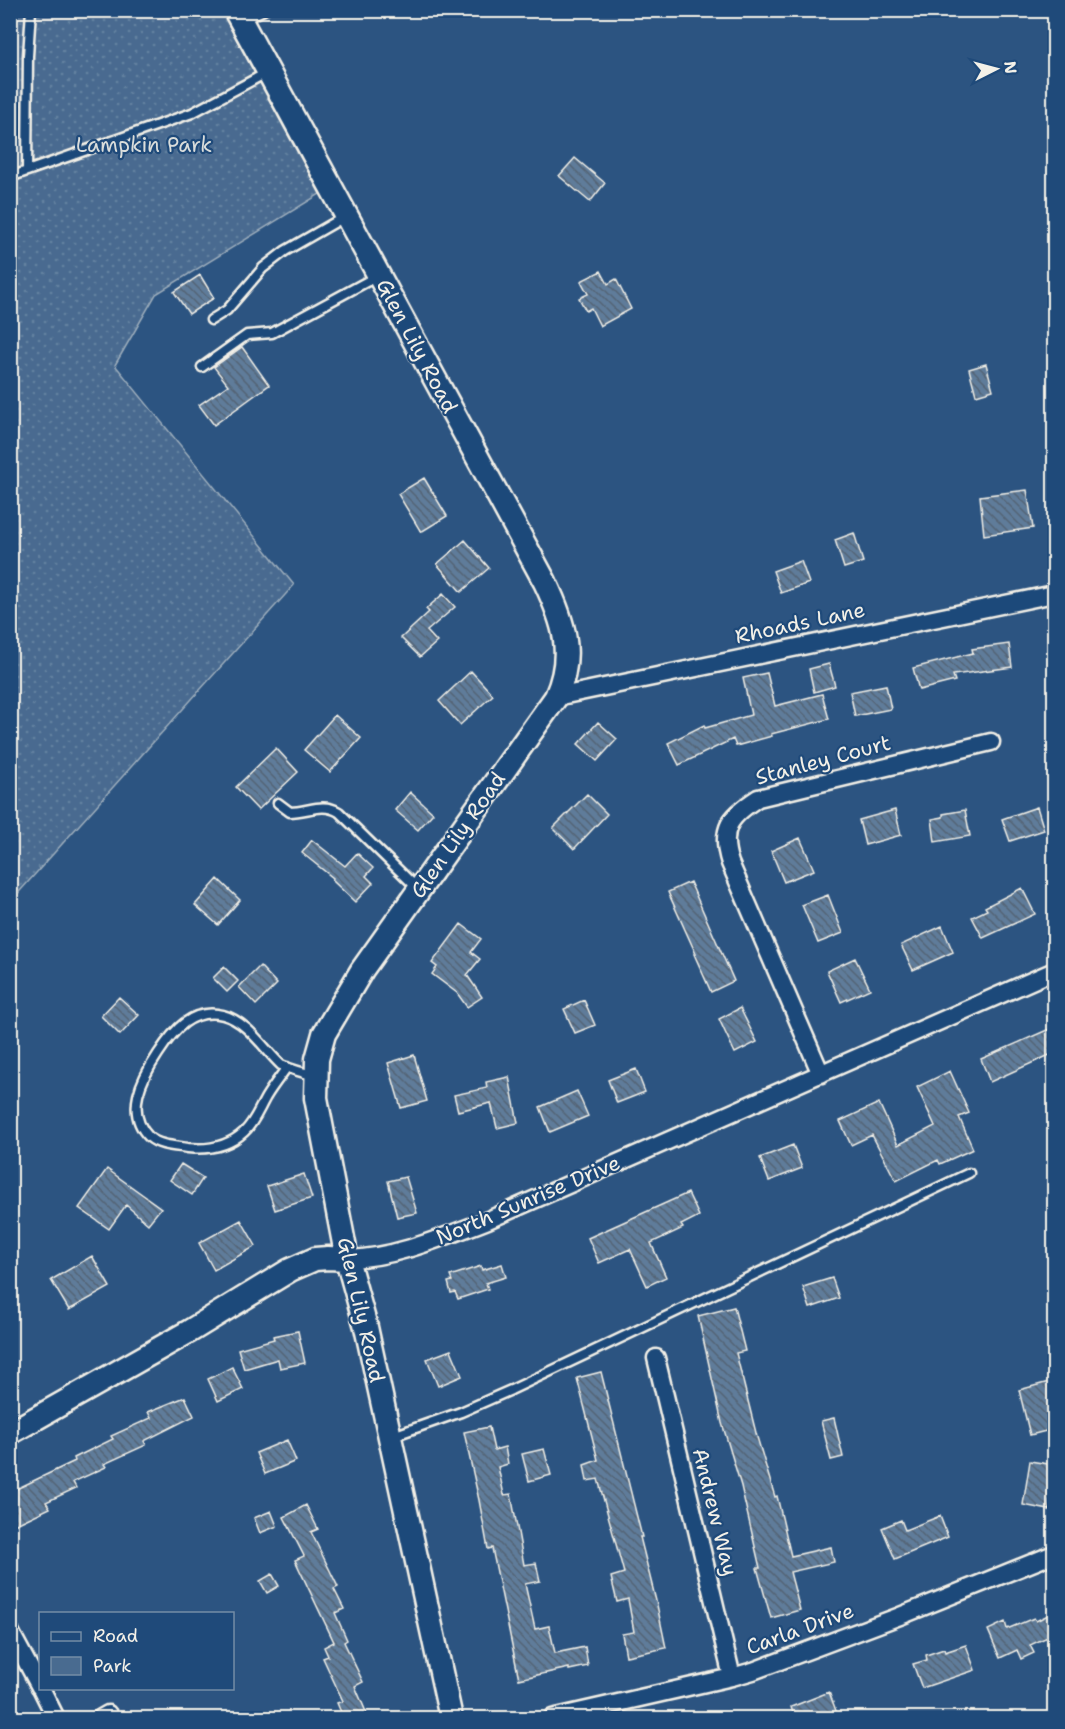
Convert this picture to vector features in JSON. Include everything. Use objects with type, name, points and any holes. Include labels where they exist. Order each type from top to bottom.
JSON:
[{"type":"street","name":"Glen Lily Road","points":[[238,16],[545,582],[559,610],[565,638],[567,657],[556,698],[362,970],[324,1034],[317,1059],[315,1098],[347,1259],[366,1327],[451,1719]]},
{"type":"street","name":"Rhoads Lane","points":[[556,698],[1054,594]]},
{"type":"street","name":"Stanley Court","points":[[821,1074],[724,847],[726,831],[733,817],[758,798],[990,742]]},
{"type":"street","name":"North Sunrise Drive","points":[[10,1433],[180,1337],[290,1270],[315,1259],[368,1259],[478,1224],[1054,971]]},
{"type":"street","name":"Andrew Way","points":[[656,1358],[732,1677]]},
{"type":"street","name":"Carla Drive","points":[[552,1719],[732,1677],[900,1616],[1054,1554]]},
{"type":"street","points":[[10,1631],[39,1684]]},
{"type":"street","points":[[42,1690],[56,1719]]},
{"type":"lane","points":[[27,171],[28,56],[31,10]]},
{"type":"lane","points":[[238,16],[264,10]]},
{"type":"lane","points":[[10,177],[192,113],[268,72]]},
{"type":"lane","points":[[211,320],[227,310],[263,268],[285,251],[347,215]]},
{"type":"lane","points":[[202,367],[247,335],[272,333],[379,275]]},
{"type":"lane","points":[[278,803],[290,812],[321,806],[339,812],[419,891]]},
{"type":"lane","points":[[287,1067],[266,1096],[256,1117],[244,1132],[231,1142],[217,1147],[192,1148],[166,1145],[151,1139],[140,1126],[137,1106],[139,1087],[172,1034],[194,1016],[210,1013],[224,1015],[241,1023],[281,1065],[316,1076]]},
{"type":"lane","points":[[390,1437],[461,1412],[511,1390],[969,1173]]},
{"type":"green space","name":"Lampkin Park","points":[[11,11],[221,11],[320,194],[156,294],[115,365],[294,585],[11,901]]},
{"type":"building","points":[[575,158],[605,183],[590,202],[559,176]]},
{"type":"building","points":[[601,271],[608,284],[616,279],[631,309],[600,326],[591,308],[586,311],[579,298],[588,294],[581,281]]},
{"type":"building","points":[[200,275],[214,298],[189,314],[174,292]]},
{"type":"building","points":[[242,347],[269,385],[214,425],[199,405],[228,385],[214,367]]},
{"type":"building","points":[[986,364],[993,390],[976,395],[969,369]]},
{"type":"building","points":[[424,478],[447,516],[421,532],[398,494]]},
{"type":"building","points":[[1027,490],[1033,528],[984,535],[980,496]]},
{"type":"building","points":[[854,533],[863,562],[844,568],[835,540]]},
{"type":"building","points":[[465,540],[489,568],[461,592],[437,564]]},
{"type":"building","points":[[801,561],[809,583],[781,593],[773,571]]},
{"type":"building","points":[[443,594],[455,607],[427,631],[437,642],[420,657],[401,638],[429,612],[426,609]]},
{"type":"building","points":[[1009,644],[1012,667],[953,675],[955,681],[919,690],[913,668],[973,653],[972,649]]},
{"type":"building","points":[[829,664],[835,686],[814,692],[809,669]]},
{"type":"building","points":[[471,671],[493,695],[460,725],[439,701]]},
{"type":"building","points":[[767,673],[775,706],[822,694],[829,719],[736,746],[733,739],[679,765],[668,743],[704,725],[705,728],[751,715],[743,678]]},
{"type":"building","points":[[886,685],[891,709],[855,716],[850,692]]},
{"type":"building","points":[[335,715],[361,738],[330,772],[304,750]]},
{"type":"building","points":[[598,722],[617,739],[597,761],[578,744]]},
{"type":"building","points":[[276,748],[298,772],[258,810],[236,787]]},
{"type":"building","points":[[410,792],[433,813],[418,830],[395,810]]},
{"type":"building","points":[[587,794],[607,814],[574,849],[553,828]]},
{"type":"building","points":[[1037,807],[1044,830],[1010,841],[1002,819]]},
{"type":"building","points":[[895,810],[901,835],[865,845],[859,820]]},
{"type":"building","points":[[965,810],[970,836],[935,842],[932,819],[943,817],[943,814]]},
{"type":"building","points":[[800,838],[814,870],[784,882],[771,851]]},
{"type":"building","points":[[312,840],[345,866],[357,853],[373,868],[366,876],[373,883],[355,902],[332,880],[333,878],[302,853]]},
{"type":"building","points":[[218,879],[240,900],[218,925],[195,905]]},
{"type":"building","points":[[690,882],[734,981],[711,992],[668,892]]},
{"type":"building","points":[[1022,888],[1035,914],[983,938],[972,917],[987,910],[985,907]]},
{"type":"building","points":[[828,895],[843,933],[818,943],[802,905]]},
{"type":"building","points":[[461,924],[481,939],[471,952],[480,959],[467,975],[482,997],[467,1007],[457,993],[432,974],[437,967],[432,963]]},
{"type":"building","points":[[942,926],[953,952],[913,970],[901,945]]},
{"type":"building","points":[[855,958],[870,989],[841,1002],[827,971]]},
{"type":"building","points":[[260,966],[277,984],[256,1005],[239,987]]},
{"type":"building","points":[[224,967],[238,981],[227,992],[213,978]]},
{"type":"building","points":[[119,997],[139,1015],[120,1035],[101,1016]]},
{"type":"building","points":[[584,1000],[595,1025],[575,1033],[564,1009]]},
{"type":"building","points":[[740,1008],[757,1042],[735,1053],[719,1019]]},
{"type":"building","points":[[1054,1027],[1054,1053],[990,1082],[981,1059]]},
{"type":"building","points":[[414,1055],[427,1101],[401,1108],[388,1063]]},
{"type":"building","points":[[636,1069],[645,1092],[617,1103],[608,1080]]},
{"type":"building","points":[[950,1071],[969,1113],[959,1117],[973,1149],[940,1164],[938,1160],[896,1181],[872,1135],[851,1145],[840,1121],[879,1103],[898,1145],[935,1126],[917,1087]]},
{"type":"building","points":[[509,1077],[518,1123],[497,1128],[491,1103],[458,1111],[454,1095],[487,1088],[486,1082]]},
{"type":"building","points":[[577,1091],[588,1116],[550,1132],[540,1107]]},
{"type":"building","points":[[793,1145],[802,1168],[769,1181],[760,1158]]},
{"type":"building","points":[[181,1164],[203,1178],[192,1195],[170,1180]]},
{"type":"building","points":[[107,1169],[161,1208],[148,1224],[126,1205],[109,1229],[79,1208]]},
{"type":"building","points":[[304,1174],[312,1198],[275,1210],[267,1186]]},
{"type":"building","points":[[406,1177],[417,1213],[397,1217],[388,1181]]},
{"type":"building","points":[[688,1193],[699,1216],[681,1225],[683,1228],[651,1243],[666,1277],[647,1286],[630,1249],[599,1263],[588,1238]]},
{"type":"building","points":[[241,1220],[256,1246],[214,1270],[199,1243]]},
{"type":"building","points":[[92,1256],[110,1287],[69,1310],[51,1280]]},
{"type":"building","points":[[502,1264],[506,1277],[486,1283],[488,1289],[458,1299],[455,1292],[451,1293],[448,1282],[452,1281],[450,1276],[481,1266],[482,1270]]},
{"type":"building","points":[[832,1278],[839,1298],[810,1308],[803,1287]]},
{"type":"building","points":[[734,1307],[745,1351],[736,1353],[757,1437],[775,1497],[777,1496],[791,1556],[831,1547],[834,1562],[790,1572],[800,1610],[771,1618],[757,1568],[760,1568],[741,1486],[722,1423],[698,1316]]},
{"type":"building","points":[[298,1331],[305,1363],[280,1368],[278,1359],[244,1369],[238,1349],[274,1339],[273,1336]]},
{"type":"building","points":[[451,1350],[462,1376],[438,1386],[427,1359]]},
{"type":"building","points":[[232,1367],[243,1389],[218,1401],[208,1379]]},
{"type":"building","points":[[601,1372],[642,1537],[640,1537],[666,1648],[626,1656],[622,1634],[634,1632],[628,1599],[617,1602],[611,1577],[624,1573],[598,1479],[587,1481],[584,1465],[598,1460],[577,1378]]},
{"type":"building","points":[[1049,1382],[1054,1402],[1054,1429],[1030,1435],[1019,1390]]},
{"type":"building","points":[[185,1397],[194,1416],[144,1441],[146,1445],[104,1464],[106,1467],[73,1482],[76,1488],[46,1502],[50,1508],[10,1527],[10,1492],[75,1461],[74,1458],[113,1439],[111,1436],[151,1418],[148,1412]]},
{"type":"building","points":[[834,1418],[843,1457],[831,1460],[821,1421]]},
{"type":"building","points":[[489,1427],[494,1450],[505,1447],[508,1464],[498,1467],[504,1495],[511,1494],[524,1565],[536,1563],[540,1581],[525,1584],[535,1629],[549,1626],[555,1653],[585,1647],[588,1666],[519,1679],[492,1548],[488,1549],[464,1432]]},
{"type":"building","points":[[287,1440],[296,1461],[265,1474],[256,1453]]},
{"type":"building","points":[[544,1449],[551,1475],[529,1481],[522,1454]]},
{"type":"building","points":[[1030,1461],[1054,1465],[1054,1497],[1051,1496],[1049,1510],[1023,1505]]},
{"type":"building","points":[[306,1505],[318,1529],[311,1532],[338,1587],[334,1589],[344,1609],[335,1613],[347,1640],[344,1642],[363,1682],[355,1686],[369,1719],[344,1719],[337,1703],[343,1701],[323,1658],[328,1656],[324,1647],[334,1642],[295,1560],[304,1556],[284,1517]]},
{"type":"building","points":[[271,1511],[277,1526],[260,1533],[254,1518]]},
{"type":"building","points":[[940,1516],[948,1537],[895,1559],[882,1528],[901,1520],[905,1530]]},
{"type":"building","points":[[272,1574],[279,1586],[267,1593],[260,1581]]},
{"type":"building","points":[[1054,1612],[1054,1634],[1030,1645],[1034,1653],[1021,1659],[1017,1650],[1000,1658],[988,1630],[1005,1622],[1007,1629],[1034,1618],[1036,1621]]},
{"type":"building","points":[[966,1645],[975,1670],[922,1688],[913,1664],[927,1660],[926,1655]]},
{"type":"building","points":[[829,1692],[839,1719],[795,1719],[791,1707]]}]
